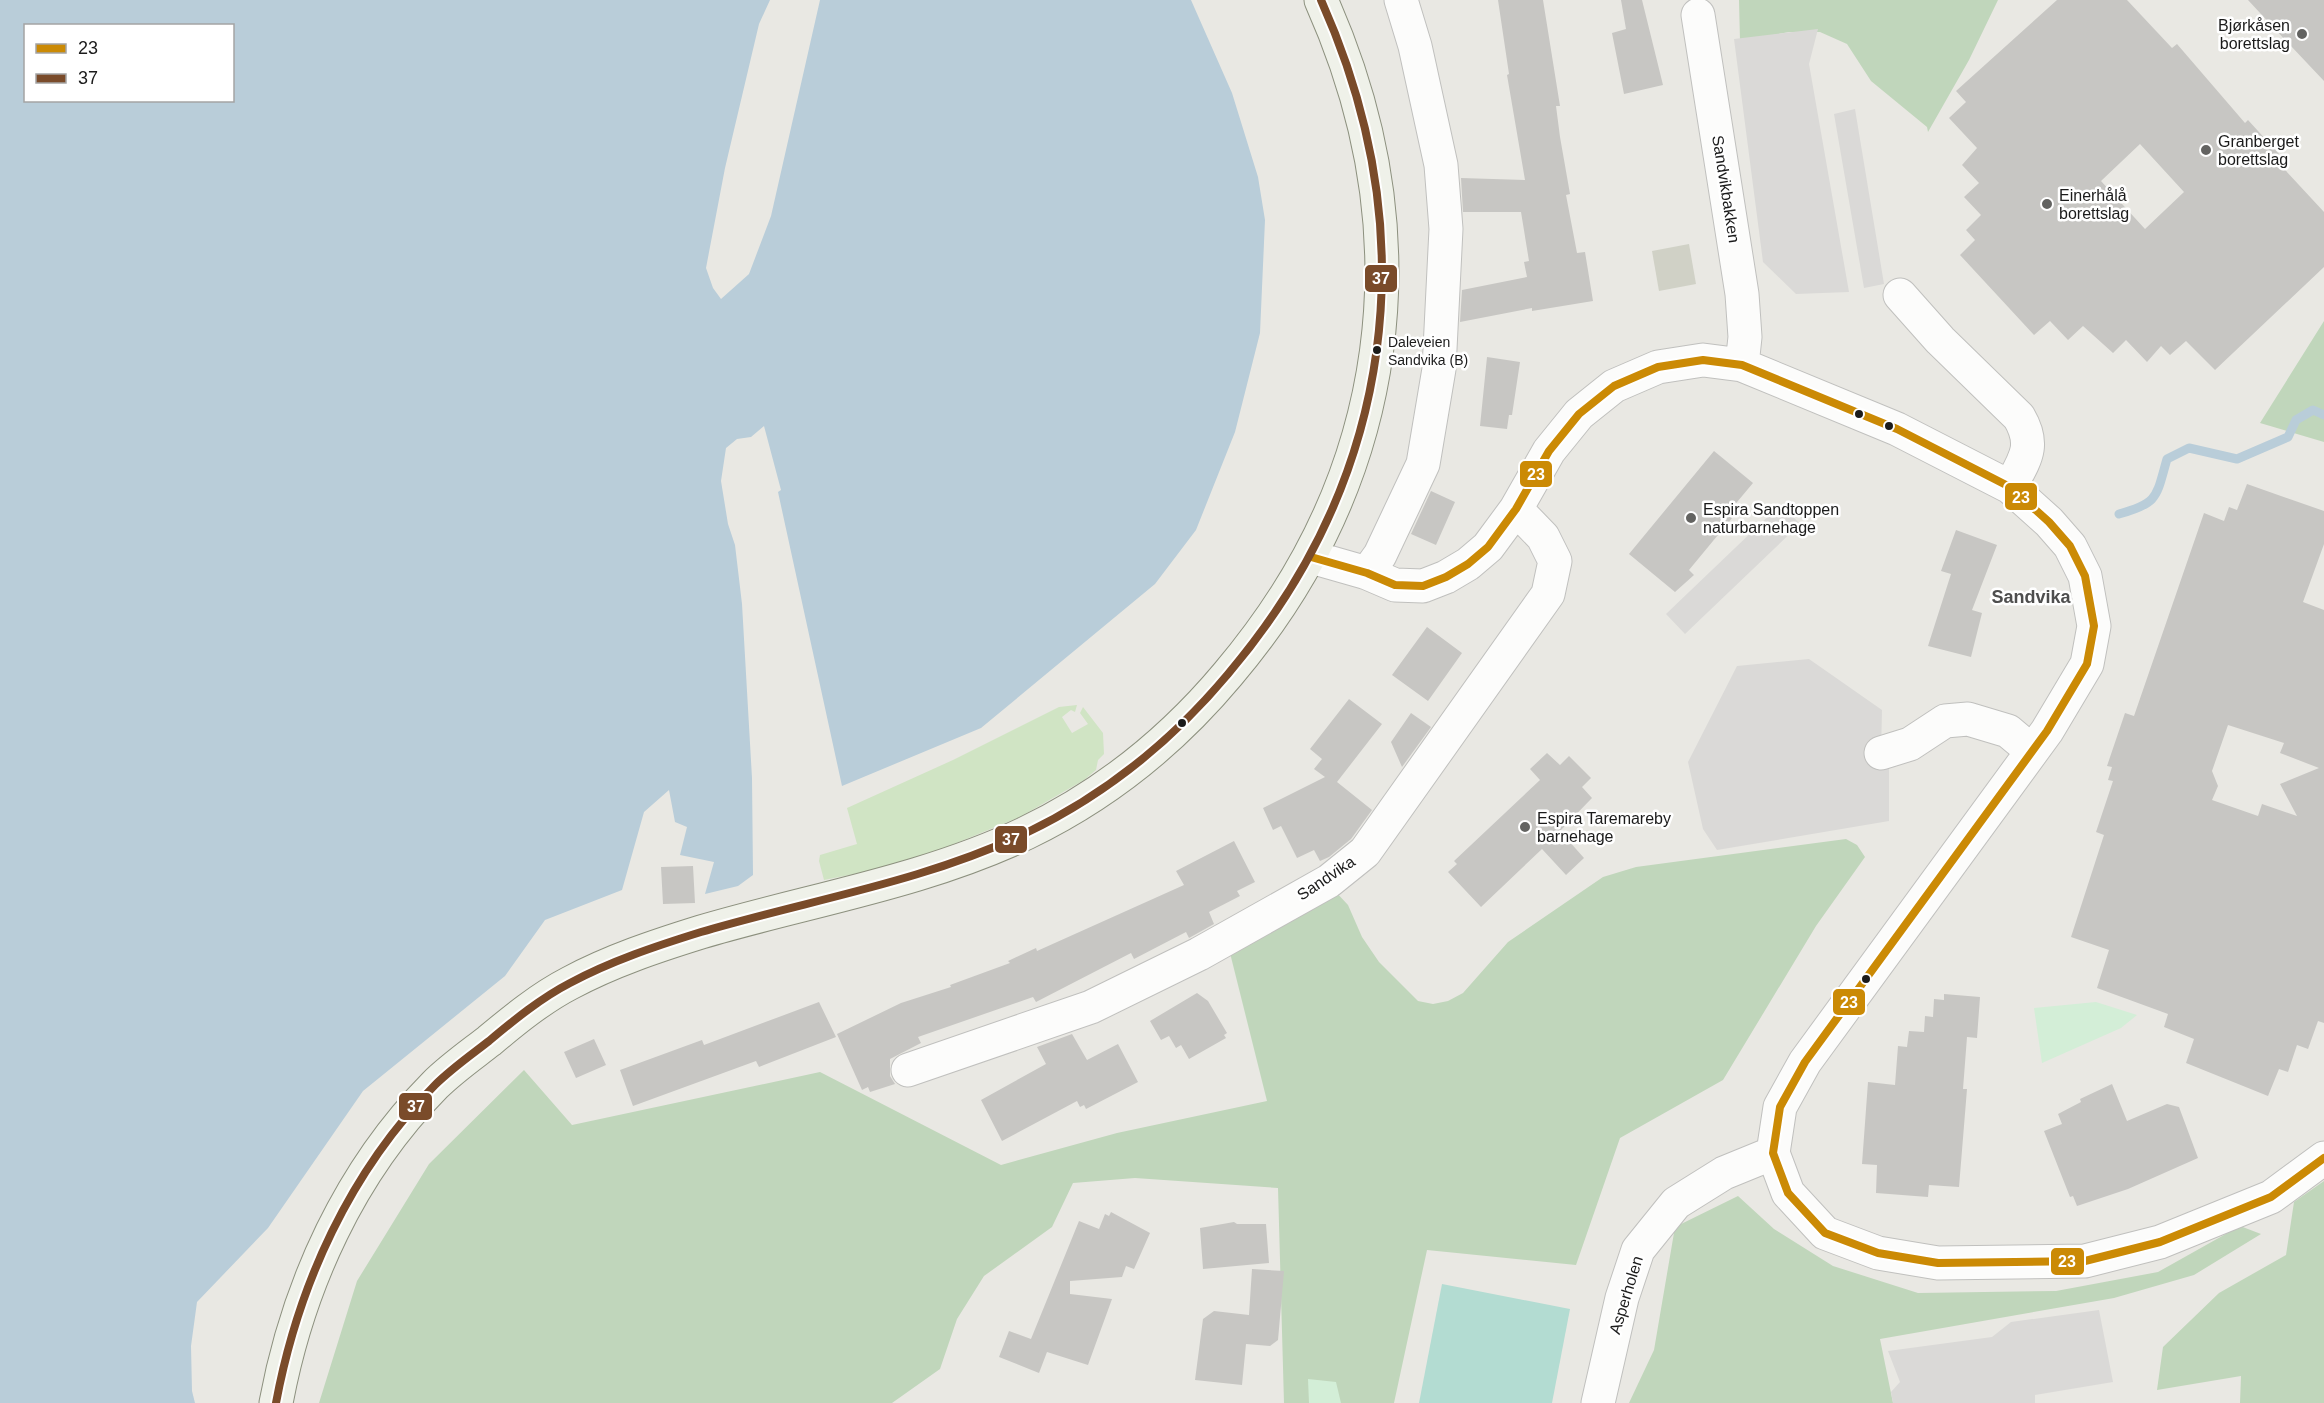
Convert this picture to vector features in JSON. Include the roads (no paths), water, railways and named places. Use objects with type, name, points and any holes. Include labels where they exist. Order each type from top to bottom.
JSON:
[{"type":"main road","points":[[276,1403],[301,1309],[332,1229],[373,1158],[436,1084],[495,1035],[566,984],[626,957],[703,932],[816,903],[957,861],[1023,834],[1087,801],[1145,759],[1209,697],[1264,632],[1311,557],[1335,507],[1354,452],[1371,387],[1381,327],[1382,237],[1373,164],[1358,99],[1338,39],[1321,0]]},
{"type":"street","points":[[1367,573],[1380,555],[1423,464],[1439,369],[1446,229],[1441,165],[1415,46],[1401,0]]},
{"type":"street","name":"Sandvikbakken","points":[[1698,15],[1743,306],[1745,337],[1742,364]]},
{"type":"street","points":[[1900,295],[1940,340],[2023,423],[2030,445],[2010,487]]},
{"type":"street","points":[[1311,557],[1367,573],[1395,585],[1423,586],[1446,577],[1468,564],[1488,547],[1515,509],[1549,451],[1579,414],[1614,386],[1658,367],[1703,360],[1742,364],[1887,425],[2010,487],[2049,522],[2070,546],[2085,576],[2094,626],[2087,664],[2047,731],[1805,1062],[1780,1107],[1773,1153],[1788,1193],[1825,1233],[1878,1253],[1949,1263],[2085,1261],[2160,1242],[2271,1197],[2324,1158]]},
{"type":"street","name":"Sandvika","points":[[908,1070],[1091,1007],[1199,954],[1329,880],[1365,852],[1548,594],[1555,561],[1543,537],[1515,509]]},
{"type":"street","points":[[1881,753],[1910,744],[1945,721],[1968,719],[2008,731],[2032,751]]},
{"type":"street","name":"Asperholen","points":[[1598,1401],[1622,1298],[1638,1250],[1676,1203],[1724,1173],[1773,1153]]},
{"type":"waterway","points":[[2119,514],[2149,502],[2158,490],[2167,459],[2189,448],[2237,459],[2288,437],[2296,420],[2313,410],[2324,415]]},
{"type":"place","name":"Bjørkåsen borettslag","points":[[2302,34]]},
{"type":"place","name":"Granberget borettslag","points":[[2206,150]]},
{"type":"place","name":"Einerhålå borettslag","points":[[2047,204]]},
{"type":"place","name":"Daleveien Sandvika (B)","points":[[1377,350]]},
{"type":"place","name":"Espira Sandtoppen naturbarnehage","points":[[1691,518]]},
{"type":"place","name":"Espira Taremareby barnehage","points":[[1525,827]]},
{"type":"district","name":"Sandvika","points":[[2031,597]]}]
